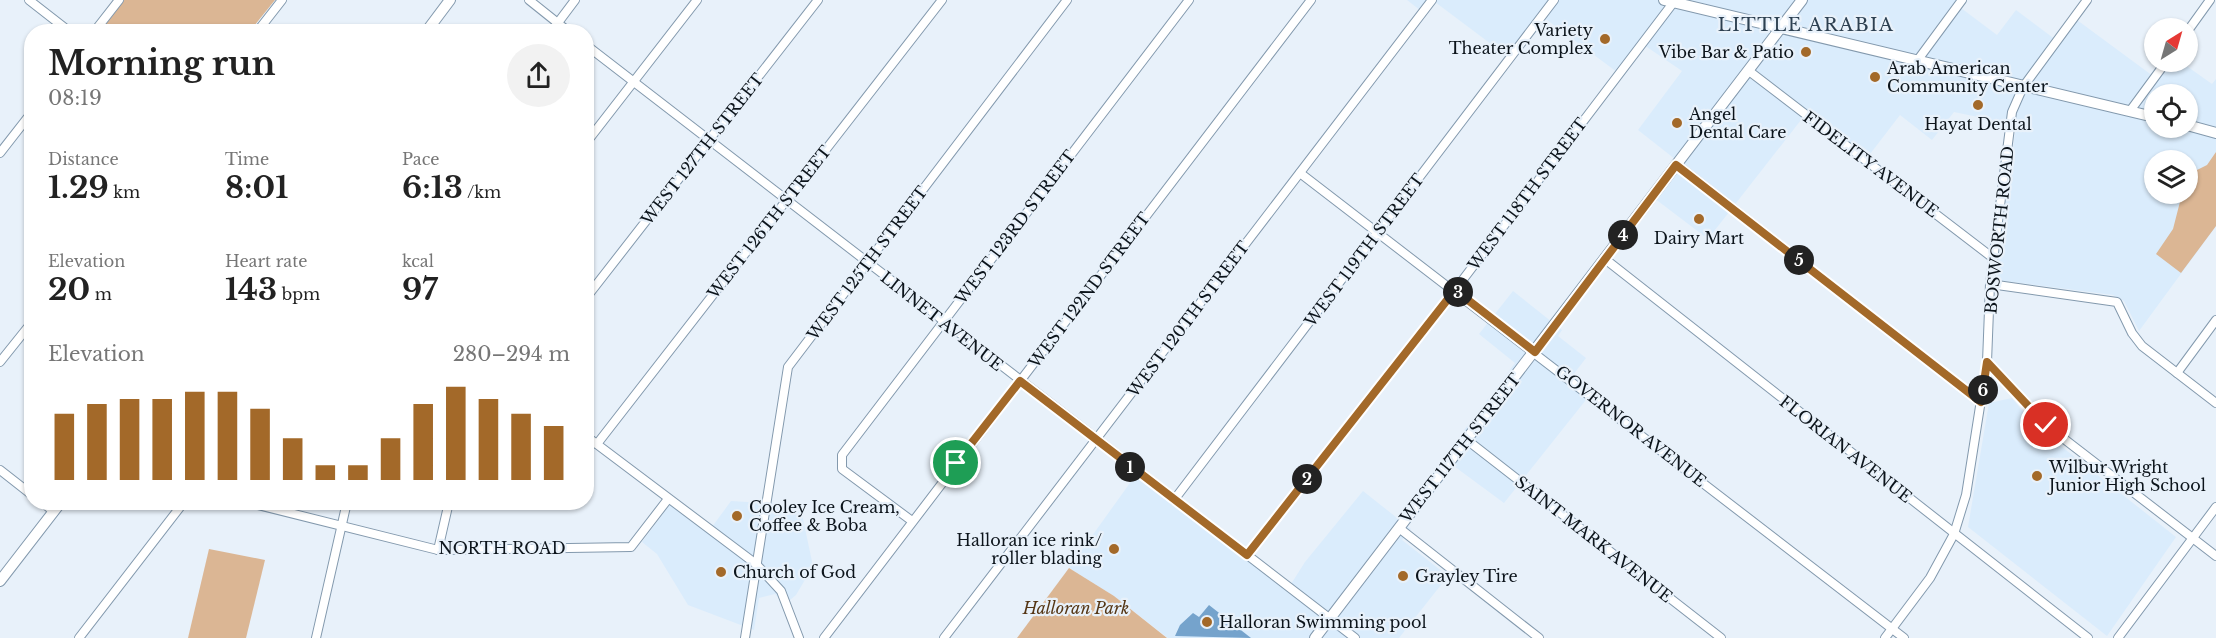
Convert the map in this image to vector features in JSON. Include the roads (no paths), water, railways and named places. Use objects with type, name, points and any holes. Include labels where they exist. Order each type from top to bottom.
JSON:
[{"type":"main road","points":[[432,24],[450,0]]},
{"type":"main road","name":"WEST 117TH STREET","points":[[1314,638],[1802,0]]},
{"type":"main road","points":[[1669,1],[1703,5],[1781,28],[2144,114]]},
{"type":"main road","points":[[2198,128],[2216,133]]},
{"type":"main road","points":[[0,581],[55,510]]},
{"type":"street","points":[[28,0],[60,24]]},
{"type":"street","points":[[100,24],[119,0]]},
{"type":"street","points":[[263,24],[282,0]]},
{"type":"street","points":[[528,0],[558,23],[575,0]]},
{"type":"street","points":[[594,132],[697,0]]},
{"type":"street","name":"WEST 127TH STREET","points":[[594,288],[818,0]]},
{"type":"street","name":"WEST 126TH STREET","points":[[597,444],[942,0]]},
{"type":"street","name":"WEST 125TH STREET","points":[[745,638],[788,367],[1067,0]]},
{"type":"street","name":"WEST 123RD STREET","points":[[912,521],[843,469],[842,455],[1189,0]]},
{"type":"street","name":"WEST 122ND STREET","points":[[824,638],[1311,0]]},
{"type":"street","name":"WEST 120TH STREET","points":[[944,638],[1432,0]]},
{"type":"street","name":"WEST 119TH STREET","points":[[1174,500],[1554,0]]},
{"type":"street","points":[[1917,61],[1962,0]]},
{"type":"street","name":"BOSWORTH ROAD","points":[[1885,638],[1930,578],[1954,534],[1966,495],[1987,362],[1990,284],[2012,112],[2023,87],[2087,0]]},
{"type":"street","points":[[2197,18],[2210,0]]},
{"type":"street","name":"WEST 118TH STREET","points":[[1247,555],[1455,290],[1669,1]]},
{"type":"street","name":"LINNET AVENUE","points":[[594,51],[1355,638]]},
{"type":"street","name":"FIDELITY AVENUE","points":[[1749,71],[1994,258]]},
{"type":"street","points":[[2130,111],[2159,72]]},
{"type":"street","points":[[0,153],[24,122]]},
{"type":"street","points":[[1676,165],[1981,402]]},
{"type":"street","name":"GOVERNOR AVENUE","points":[[1300,173],[1455,290],[1904,638]]},
{"type":"street","name":"FLORIAN AVENUE","points":[[1605,259],[2088,638]]},
{"type":"street","points":[[1990,284],[2117,302],[2132,333],[2142,346],[2216,403]]},
{"type":"street","points":[[2177,373],[2216,320]]},
{"type":"street","points":[[0,362],[24,332]]},
{"type":"street","points":[[1987,362],[2046,425],[2216,556]]},
{"type":"street","name":"SAINT MARK AVENUE","points":[[1467,440],[1721,638]]},
{"type":"street","points":[[594,442],[756,564],[781,591],[799,638]]},
{"type":"street","points":[[0,470],[24,489]]},
{"type":"street","name":"NORTH ROAD","points":[[278,510],[438,550],[632,547],[668,499]]},
{"type":"street","points":[[2118,638],[2216,507]]},
{"type":"street","points":[[78,638],[178,510]]},
{"type":"street","points":[[318,638],[345,510]]},
{"type":"street","points":[[438,550],[447,510]]},
{"type":"street","points":[[1399,528],[1539,638]]},
{"type":"water","name":"Halloran Swimming pool","points":[[1209,605],[1251,638],[1175,636],[1180,625],[1193,613],[1199,617]]},
{"type":"place","name":"Variety Theater Complex","points":[[1605,39]]},
{"type":"place","name":"Vibe Bar & Patio","points":[[1806,52]]},
{"type":"place","name":"Arab American Community Center","points":[[1875,77]]},
{"type":"place","name":"Hayat Dental","points":[[1978,105]]},
{"type":"place","name":"Angel Dental Care","points":[[1677,123]]},
{"type":"place","name":"Dairy Mart","points":[[1699,219]]},
{"type":"place","name":"Wilbur Wright Junior High School","points":[[2037,476]]},
{"type":"place","name":"Cooley Ice Cream, Coffee & Boba","points":[[737,516]]},
{"type":"place","name":"Halloran ice rink/ roller blading","points":[[1114,549]]},
{"type":"place","name":"Church of God","points":[[721,572]]},
{"type":"place","name":"Grayley Tire","points":[[1403,576]]},
{"type":"place","name":"Halloran Swimming pool","points":[[1207,622]]},
{"type":"district","name":"LITTLE ARABIA","points":[[1806,25]]},
{"type":"park label","name":"Halloran Park","points":[[1076,608]]}]
